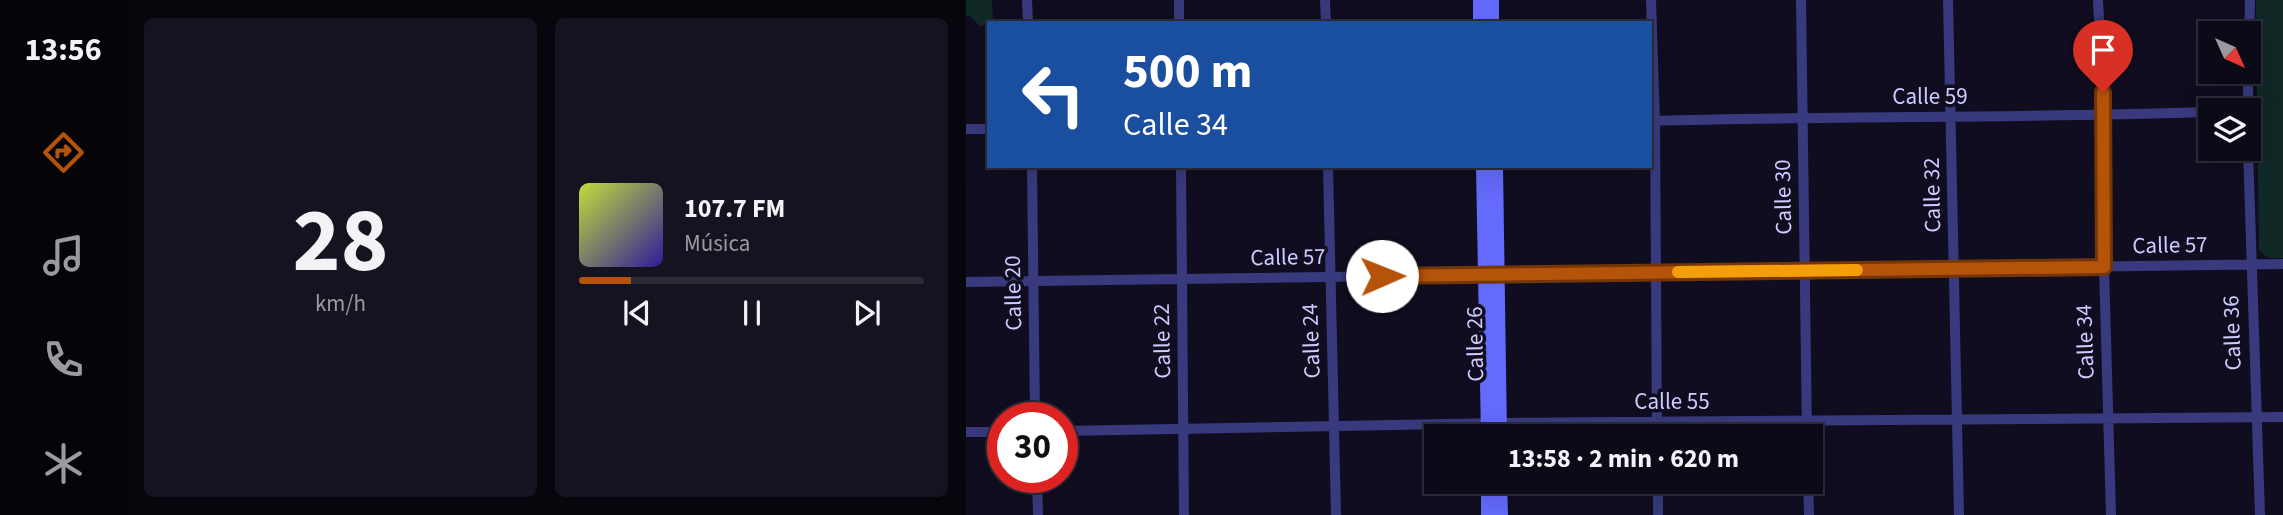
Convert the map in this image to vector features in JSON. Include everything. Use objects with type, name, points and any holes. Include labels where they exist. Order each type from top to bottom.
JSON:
[{"type":"main road","points":[[1479,0],[1480,21]]},
{"type":"main road","points":[[1492,0],[1492,21]]},
{"type":"main road","name":"Calle 26","points":[[1483,168],[1491,274],[1494,424]]},
{"type":"main road","name":"Calle 26","points":[[1491,274],[1496,168]]},
{"type":"main road","points":[[1488,494],[1488,515]]},
{"type":"main road","points":[[1500,494],[1501,515]]},
{"type":"street","points":[[1027,0],[1028,21]]},
{"type":"street","points":[[1179,0],[1179,21]]},
{"type":"street","points":[[1325,0],[1326,21]]},
{"type":"street","points":[[1651,0],[1651,21]]},
{"type":"street","name":"Calle 30","points":[[1801,0],[1806,424]]},
{"type":"street","name":"Calle 32","points":[[1948,0],[1959,515]]},
{"type":"street","name":"Calle 34","points":[[2098,0],[2104,116],[2104,267],[2111,515]]},
{"type":"street","points":[[2250,0],[2250,21]]},
{"type":"street","points":[[1652,60],[1657,422]]},
{"type":"street","name":"Calle 59","points":[[1653,121],[2198,112]]},
{"type":"street","points":[[966,129],[987,129]]},
{"type":"street","name":"Calle 36","points":[[2248,161],[2260,515]]},
{"type":"street","name":"Calle 20","points":[[1032,168],[1035,402]]},
{"type":"street","name":"Calle 22","points":[[1181,168],[1184,515]]},
{"type":"street","name":"Calle 24","points":[[1328,168],[1336,515]]},
{"type":"street","name":"Calle 57","points":[[966,282],[2283,264]]},
{"type":"street","name":"Calle 55","points":[[1610,424],[2283,416]]},
{"type":"street","name":"Calle 55","points":[[1078,431],[1335,426],[1424,428]]},
{"type":"street","points":[[966,432],[987,432]]},
{"type":"street","points":[[1037,493],[1038,515]]},
{"type":"street","points":[[1658,494],[1658,515]]},
{"type":"street","points":[[1808,494],[1809,515]]},
{"type":"green space","points":[[966,0],[992,0],[993,21],[987,21],[987,24],[980,26],[970,16],[966,16]]},
{"type":"green space","points":[[2256,0],[2283,0],[2283,258],[2268,258],[2259,250],[2258,161],[2261,161],[2261,98],[2257,98],[2257,84],[2261,84],[2261,21],[2256,21]]},
{"type":"slow traffic","points":[[1678,272],[1857,270]]},
{"type":"route","points":[[1382,276],[2104,267],[2103,92]]}]
